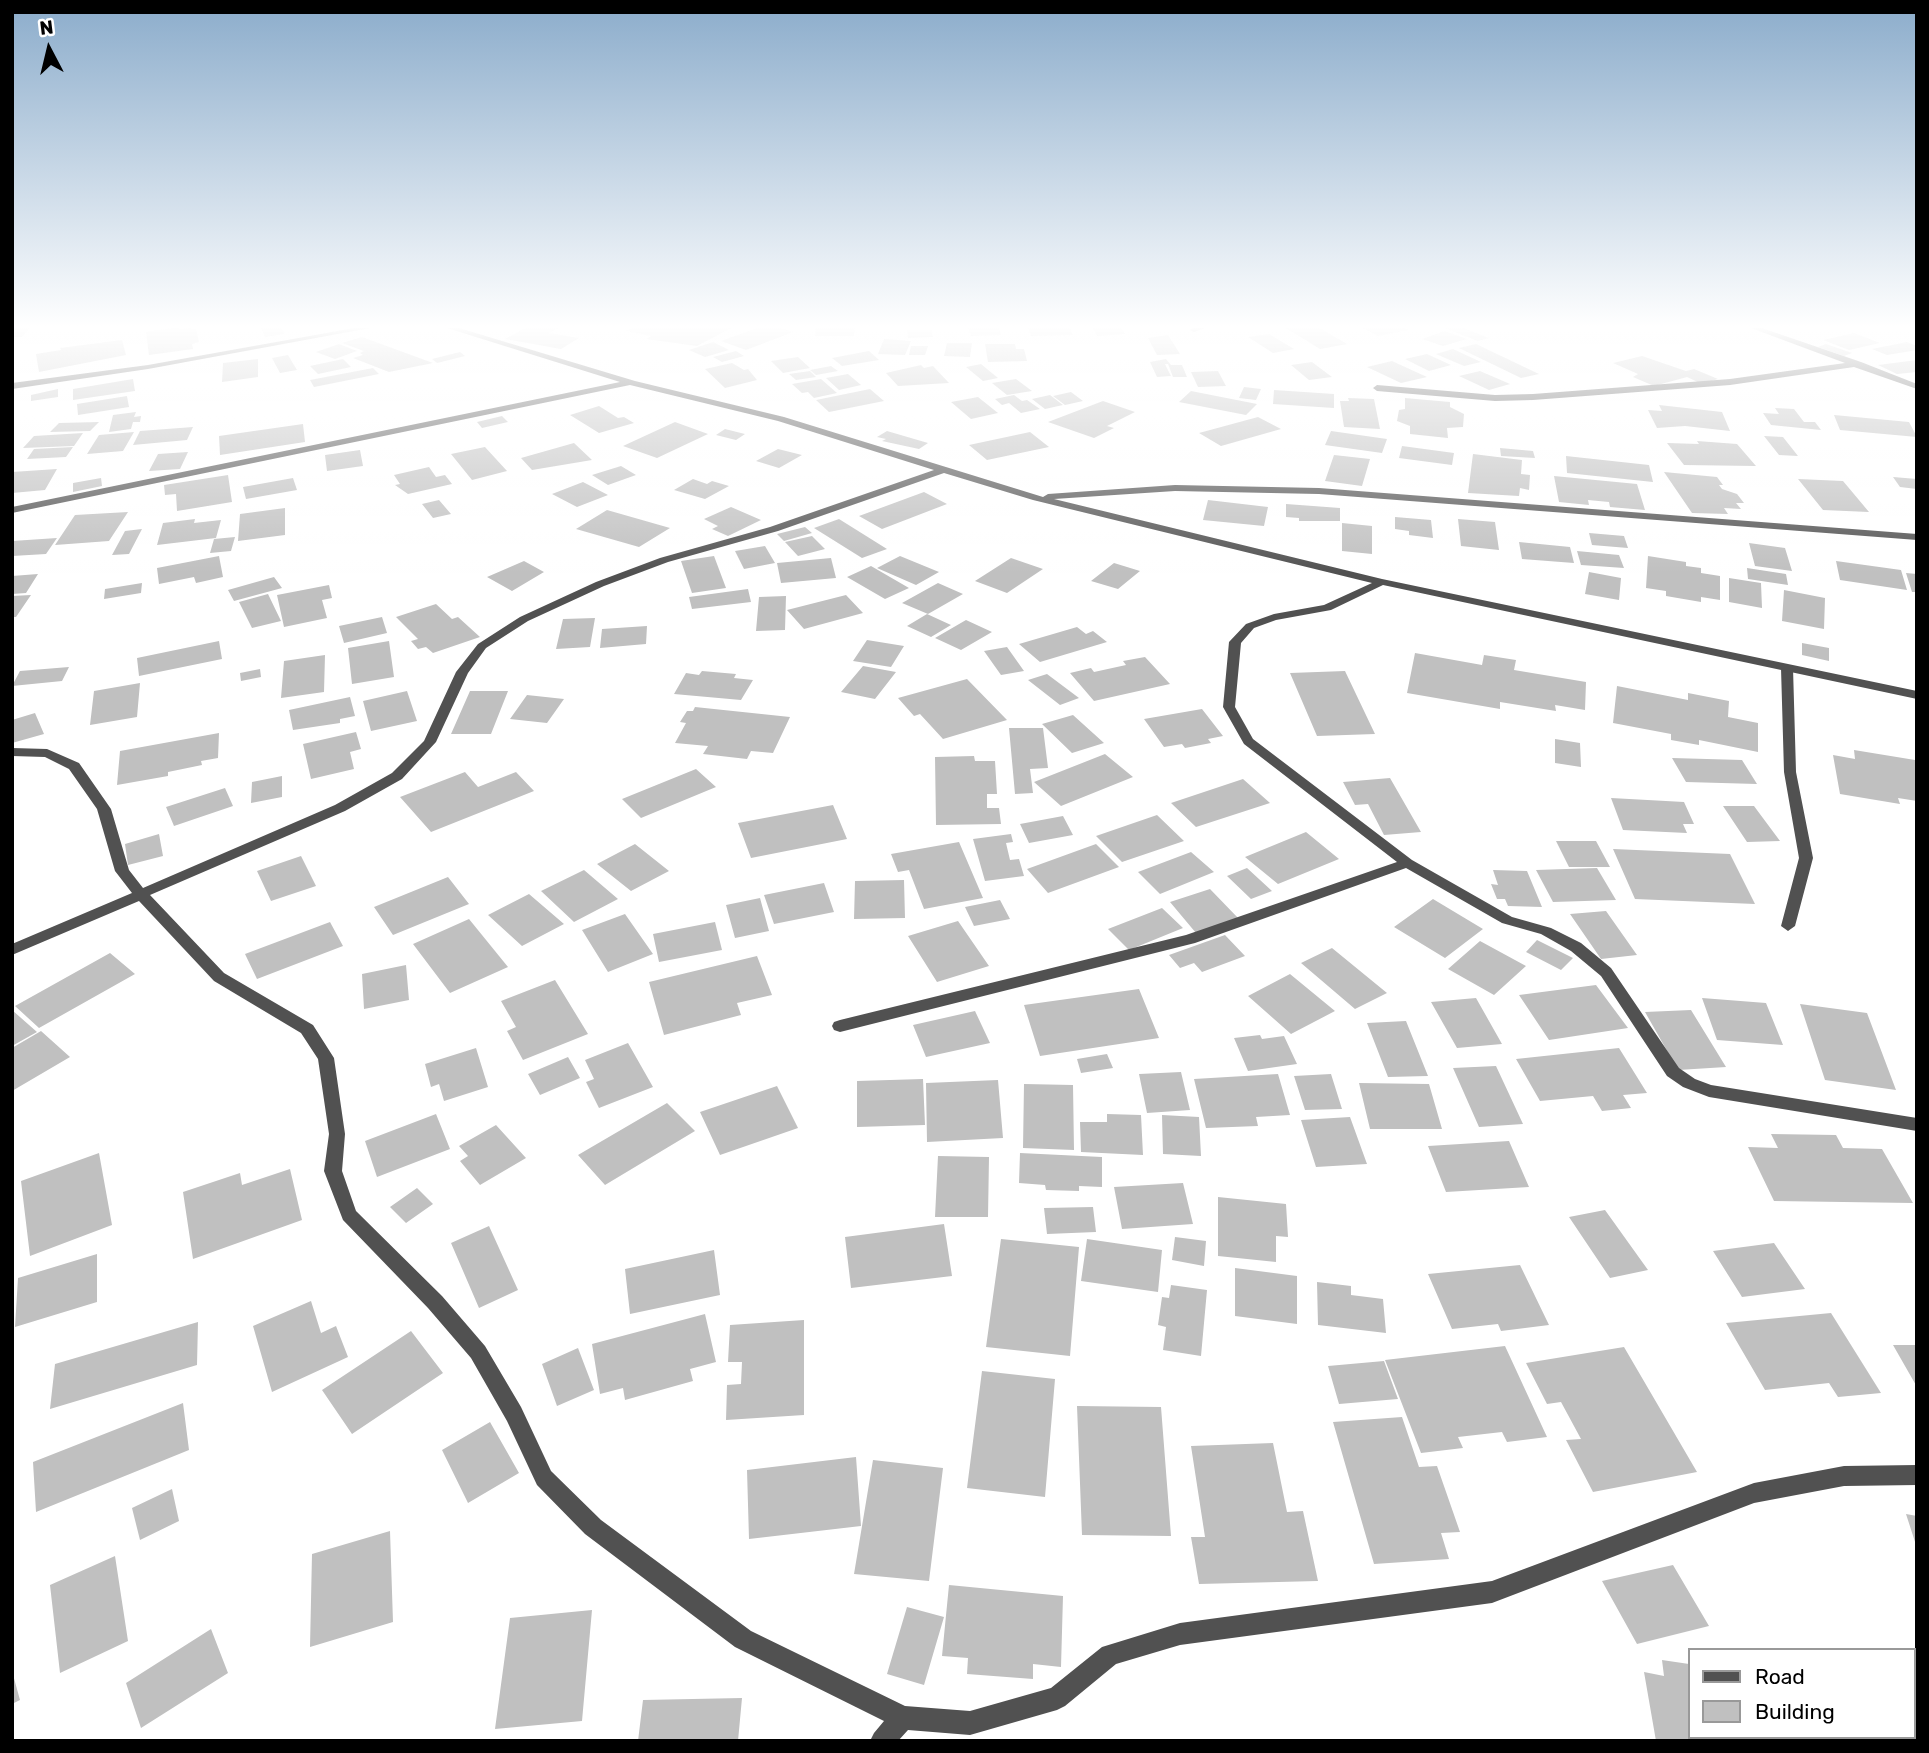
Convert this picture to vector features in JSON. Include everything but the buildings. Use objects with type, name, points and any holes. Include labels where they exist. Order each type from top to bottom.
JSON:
[{"type":"street","points":[[12,510],[501,410]]},
{"type":"street","points":[[742,410],[1036,498],[1382,582],[1917,695]]},
{"type":"street","points":[[12,950],[340,808],[397,776],[430,742],[462,672],[482,646],[524,619],[600,584],[664,560],[774,529],[942,470]]},
{"type":"street","points":[[1036,498],[1175,488],[1319,491],[1917,537]]},
{"type":"street","points":[[1382,582],[1327,608],[1274,617],[1250,626],[1235,642],[1229,707],[1248,741],[1407,863],[1507,920],[1546,931],[1576,947],[1606,972],[1673,1072],[1689,1083],[1709,1091],[1917,1125]]},
{"type":"street","points":[[1787,668],[1790,772],[1806,858],[1788,926]]},
{"type":"street","points":[[12,752],[47,753],[74,766],[104,809],[121,871],[140,893],[219,977],[307,1029],[326,1058],[337,1134],[333,1171],[349,1215],[435,1302],[478,1352],[514,1414],[544,1478],[593,1527],[743,1639],[903,1718],[970,1723],[1056,1698],[1110,1655],[1180,1633],[1492,1592],[1754,1493],[1844,1476],[1917,1475]]},
{"type":"street","points":[[840,1026],[1190,939],[1407,863]]},
{"type":"street","points":[[882,1741],[903,1718]]}]
